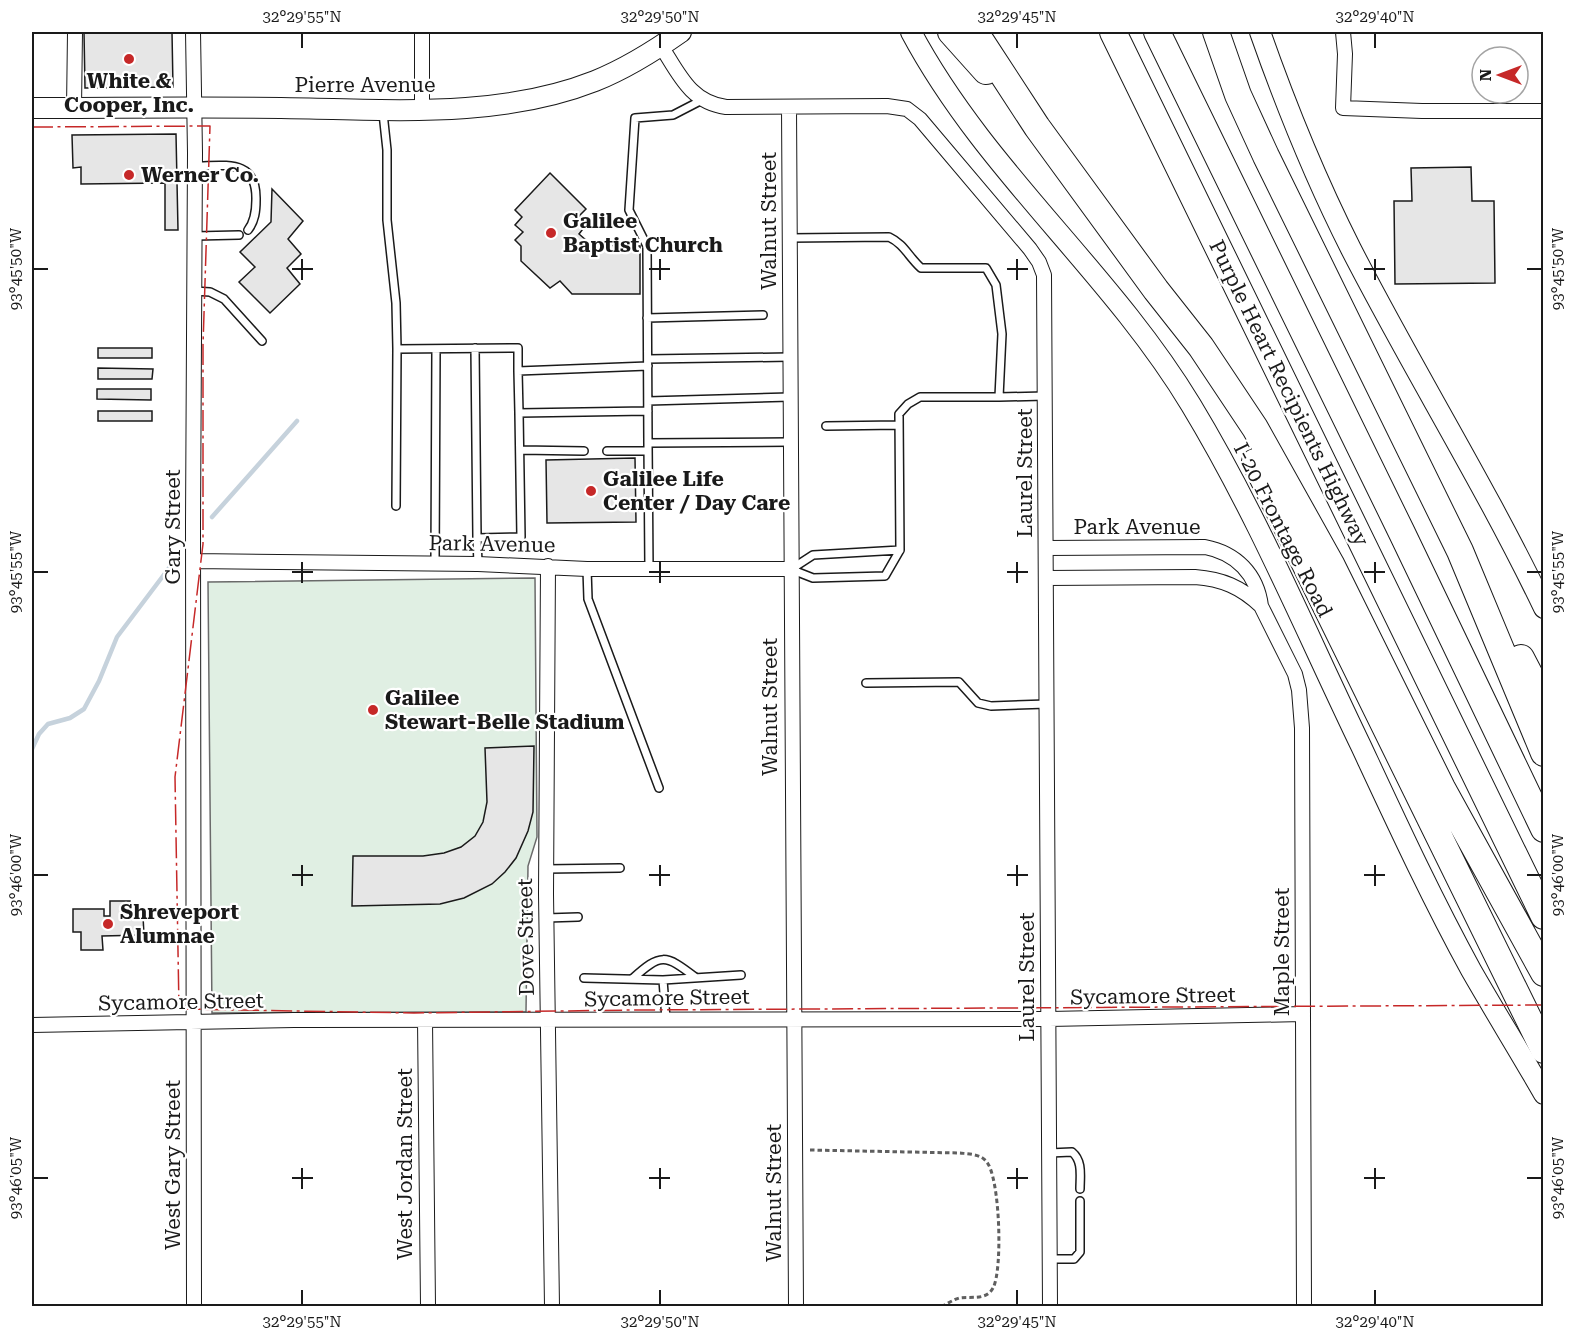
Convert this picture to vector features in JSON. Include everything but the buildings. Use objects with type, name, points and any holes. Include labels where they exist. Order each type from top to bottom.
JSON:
[{"type":"highway","points":[[951,32],[1037,127]]},
{"type":"highway","points":[[975,32],[1037,127],[1156,290],[1201,347],[1255,428],[1331,564],[1442,788],[1544,973]]},
{"type":"highway","name":"Purple Heart Recipients Highway","points":[[1113,32],[1544,916]]},
{"type":"highway","name":"Purple Heart Recipients Highway","points":[[1157,32],[1544,829]]},
{"type":"highway","points":[[1210,32],[1220,43],[1238,95],[1266,156],[1460,551],[1544,753]]},
{"type":"highway","points":[[1156,290],[1251,454],[1544,1050]]},
{"type":"highway","points":[[1460,551],[1544,702]]},
{"type":"main road","name":"Pierre Avenue","points":[[32,108],[194,107],[422,110],[479,108],[559,93],[596,81],[661,46],[681,32]]},
{"type":"main road","points":[[907,32],[933,70]]},
{"type":"main road","name":"I-20 Frontage Road","points":[[912,32],[944,90],[991,153],[1138,328],[1191,406],[1224,463],[1286,587],[1433,896],[1471,969],[1544,1094]]},
{"type":"main road","points":[[1260,32],[1286,107],[1335,217],[1488,499],[1544,608]]},
{"type":"street","points":[[74,108],[75,32]]},
{"type":"street","name":"Gary Street","points":[[193,32],[195,166],[193,1023]]},
{"type":"street","points":[[422,32],[422,110]]},
{"type":"street","points":[[1343,32],[1345,54],[1343,108],[1422,111],[1544,111]]},
{"type":"street","points":[[661,46],[691,91],[702,100]]},
{"type":"street","name":"Laurel Street","points":[[702,100],[726,107],[887,106],[907,110],[920,119],[1039,262],[1045,284],[1050,1306]]},
{"type":"street","name":"Walnut Street","points":[[789,107],[796,1306]]},
{"type":"street","name":"Park Avenue","points":[[1046,548],[1205,547],[1216,549],[1236,559],[1251,574],[1261,606]]},
{"type":"street","name":"Park Avenue","points":[[193,561],[478,564],[587,569],[790,569]]},
{"type":"street","name":"Dove Street","points":[[548,566],[546,918],[552,1306]]},
{"type":"street","points":[[1046,578],[1195,576],[1213,578],[1247,593],[1261,606]]},
{"type":"street","name":"Maple Street","points":[[1261,606],[1295,674],[1299,690],[1302,728],[1304,1306]]},
{"type":"street","name":"Sycamore Street","points":[[32,1025],[425,1020],[1049,1019],[1303,1014]]},
{"type":"street","name":"West Jordan Street","points":[[425,1020],[428,1306]]},
{"type":"street","name":"West Gary Street","points":[[193,1023],[194,1306]]},
{"type":"lane","points":[[649,569],[647,246],[628,210],[635,118],[673,115],[702,100]]},
{"type":"lane","points":[[382,109],[387,150],[387,220],[396,303],[396,506]]},
{"type":"lane","points":[[195,166],[233,166],[244,168],[250,174],[256,197],[255,216],[248,230]]},
{"type":"lane","points":[[195,236],[239,235]]},
{"type":"lane","points":[[790,238],[889,237],[901,242],[908,256],[921,267],[986,268],[996,285],[1002,334],[999,397]]},
{"type":"lane","points":[[194,291],[210,292],[224,299],[262,341]]},
{"type":"lane","points":[[647,318],[763,315]]},
{"type":"lane","points":[[475,348],[478,564]]},
{"type":"lane","points":[[397,349],[518,348],[521,537],[477,538]]},
{"type":"lane","points":[[435,564],[436,349]]},
{"type":"lane","points":[[518,371],[790,357]]},
{"type":"lane","points":[[900,550],[899,414],[908,404],[920,397],[1045,396]]},
{"type":"lane","points":[[648,400],[790,397]]},
{"type":"lane","points":[[519,413],[648,411]]},
{"type":"lane","points":[[826,426],[899,425]]},
{"type":"lane","points":[[607,451],[648,447],[790,442]]},
{"type":"lane","points":[[520,450],[584,451]]},
{"type":"lane","name":"Park Avenue","points":[[790,569],[813,578],[885,576],[900,550]]},
{"type":"lane","name":"Park Avenue","points":[[790,569],[813,555],[900,550]]},
{"type":"lane","points":[[587,569],[588,599],[659,788]]},
{"type":"lane","points":[[866,683],[959,682],[978,703],[991,706],[1047,704]]},
{"type":"lane","points":[[546,869],[620,868]]},
{"type":"lane","points":[[546,918],[578,917]]},
{"type":"lane","points":[[632,979],[649,964],[662,959],[674,961],[695,977]]},
{"type":"lane","points":[[584,978],[663,980],[741,975]]},
{"type":"lane","points":[[663,980],[666,1019]]},
{"type":"lane","points":[[1049,1153],[1072,1152],[1077,1156],[1080,1163],[1080,1190]]},
{"type":"lane","points":[[1050,1259],[1074,1259],[1080,1252],[1080,1201]]},
{"type":"path","points":[[809,1150],[960,1153],[976,1155],[986,1160],[991,1169],[994,1185],[1000,1256],[998,1275],[987,1295],[958,1299],[943,1306]]},
{"type":"green space","name":"Galilee Stewart-Belle Stadium","points":[[535,578],[537,837],[528,866],[526,1012],[212,1013],[208,582]]},
{"type":"waterway","points":[[212,517],[297,421]]},
{"type":"waterway","points":[[32,749],[39,734],[48,724],[70,718],[84,709],[99,681],[117,637],[169,568]]},
{"type":"power","points":[[32,127],[210,126],[203,345],[203,544],[175,777],[179,1009],[414,1013],[1544,1005]]},
{"type":"place","name":"White & Cooper, Inc.","points":[[129,59]]},
{"type":"place","name":"Werner Co.","points":[[129,175]]},
{"type":"place","name":"Galilee Baptist Church","points":[[551,233]]},
{"type":"place","name":"Galilee Life Center / Day Care","points":[[591,491]]},
{"type":"place","name":"Galilee Stewart-Belle Stadium","points":[[373,710]]},
{"type":"place","name":"Shreveport Alumnae","points":[[108,924]]}]
